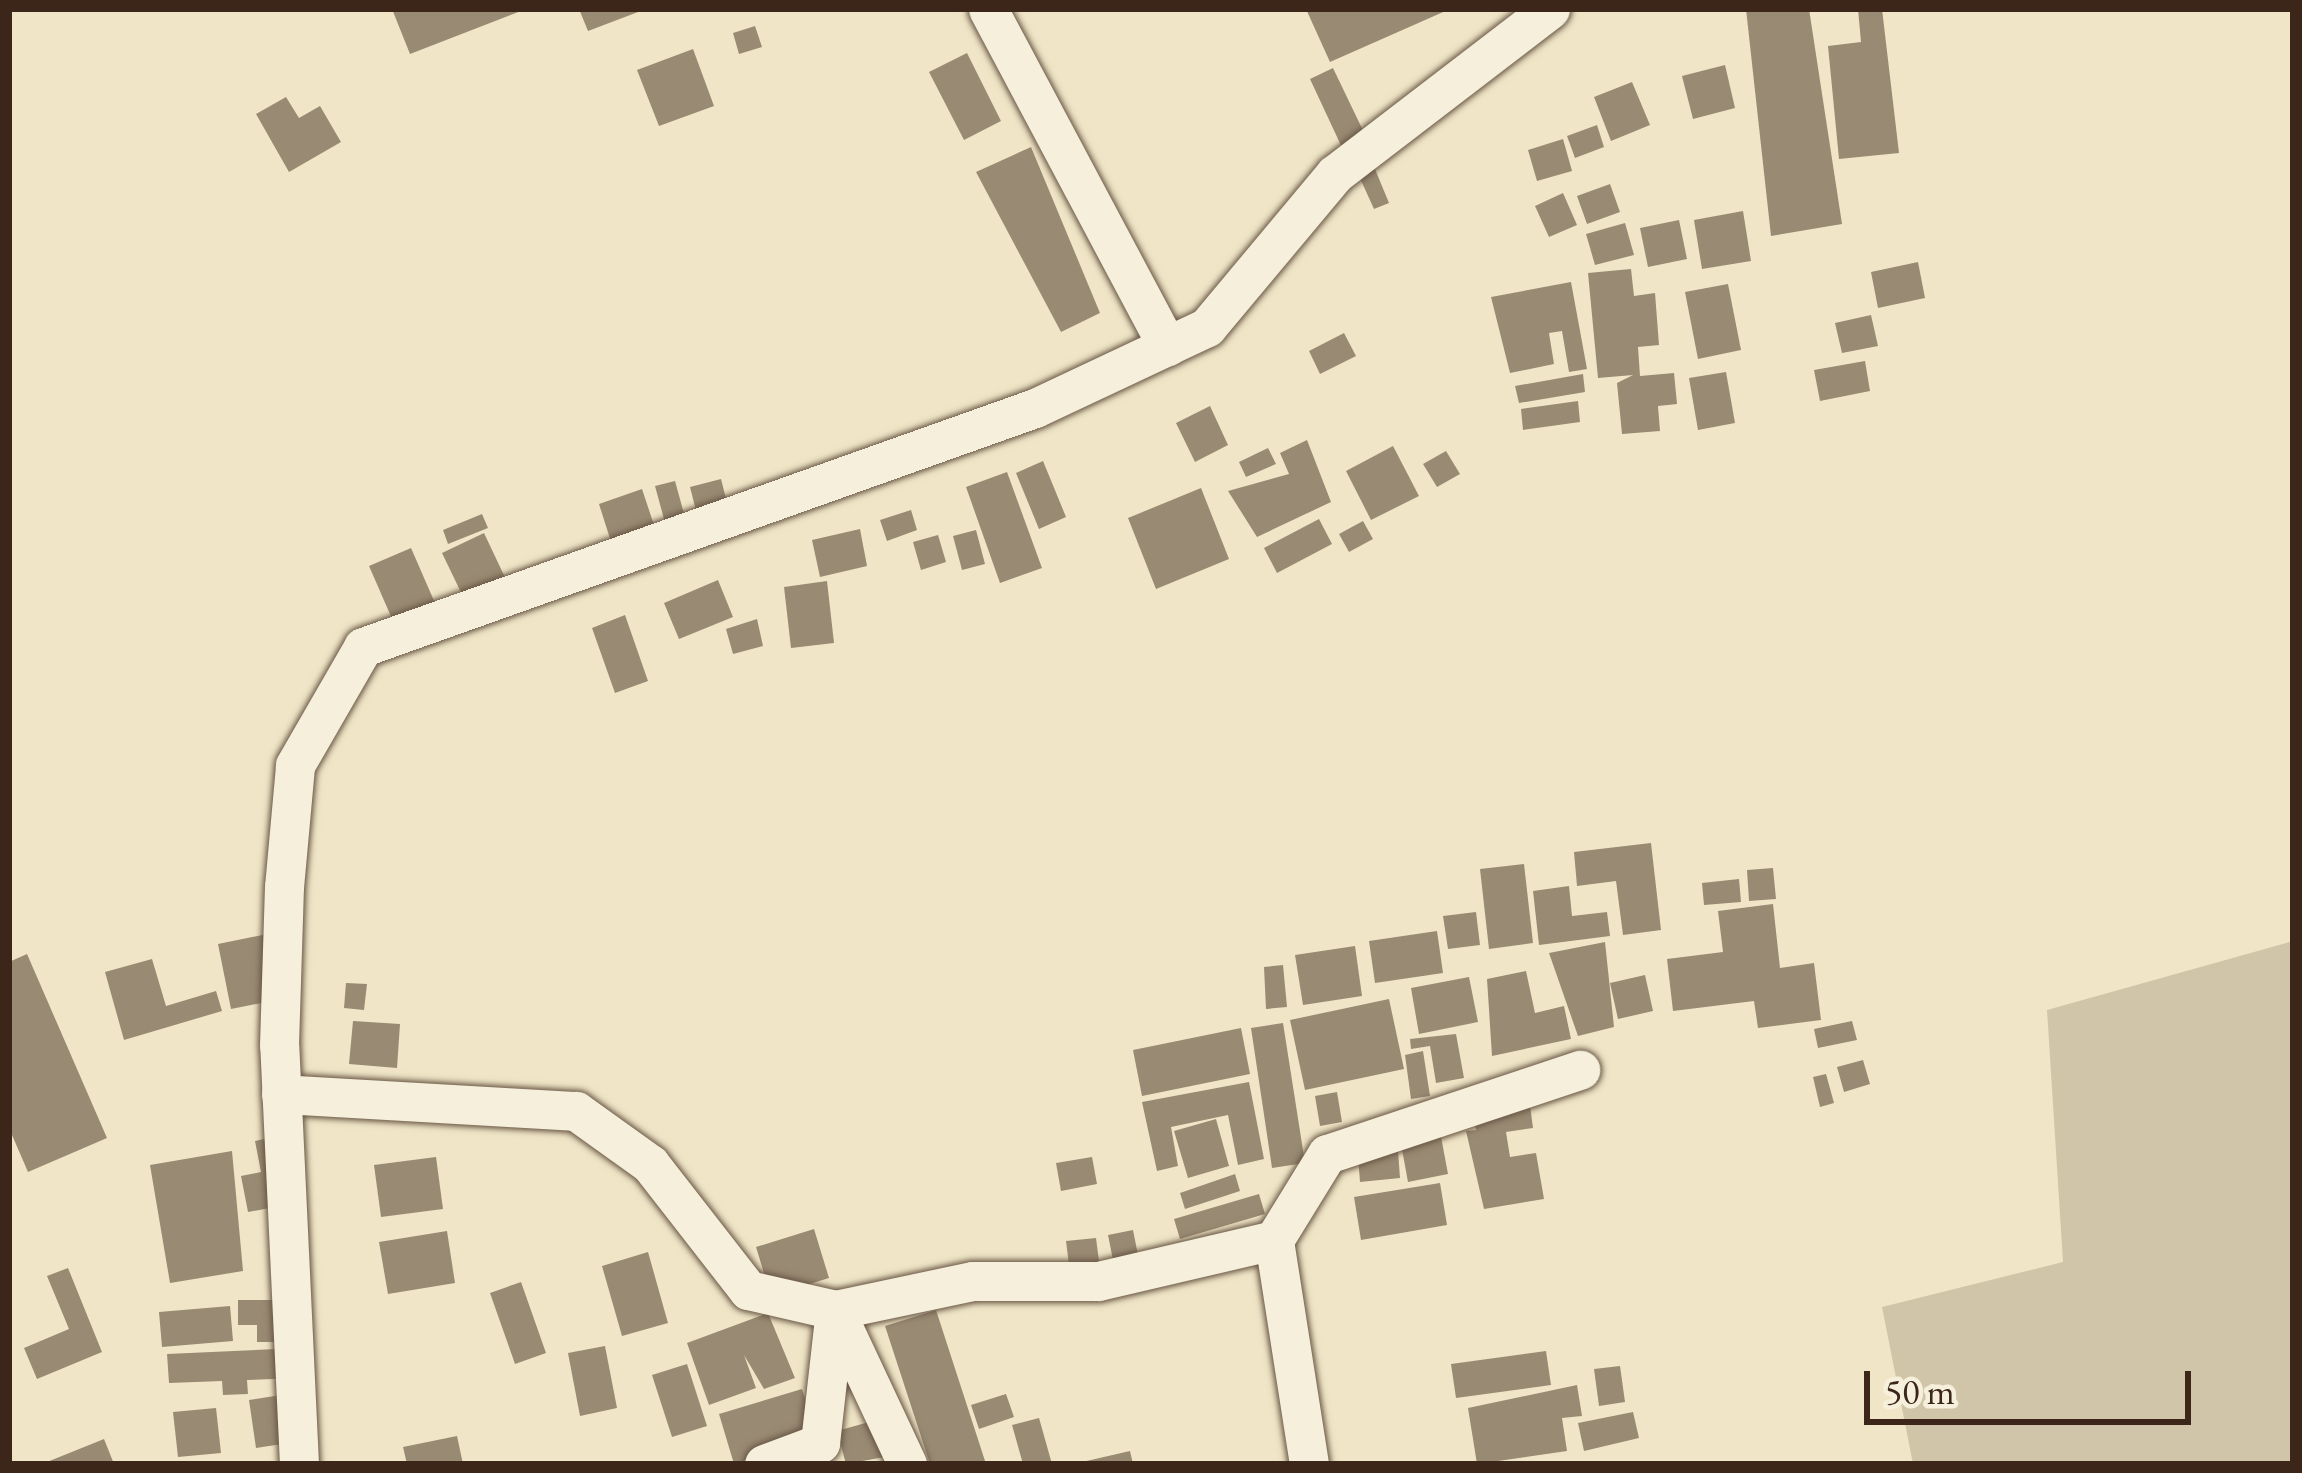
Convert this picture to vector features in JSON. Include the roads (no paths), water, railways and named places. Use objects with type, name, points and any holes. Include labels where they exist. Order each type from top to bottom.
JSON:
[{"type":"street","points":[[988,9],[1167,346]]},
{"type":"street","points":[[299,1464],[281,1094],[295,765],[363,646],[1035,408],[1207,328],[1335,174],[1550,9]]},
{"type":"street","points":[[1309,1464],[1274,1240],[1327,1154],[1580,1070]]},
{"type":"street","points":[[281,1094],[576,1112],[650,1164],[748,1290],[835,1310],[974,1281],[1098,1281],[1274,1240]]},
{"type":"street","points":[[764,1464],[820,1443],[835,1310]]},
{"type":"street","points":[[835,1310],[907,1464]]}]
